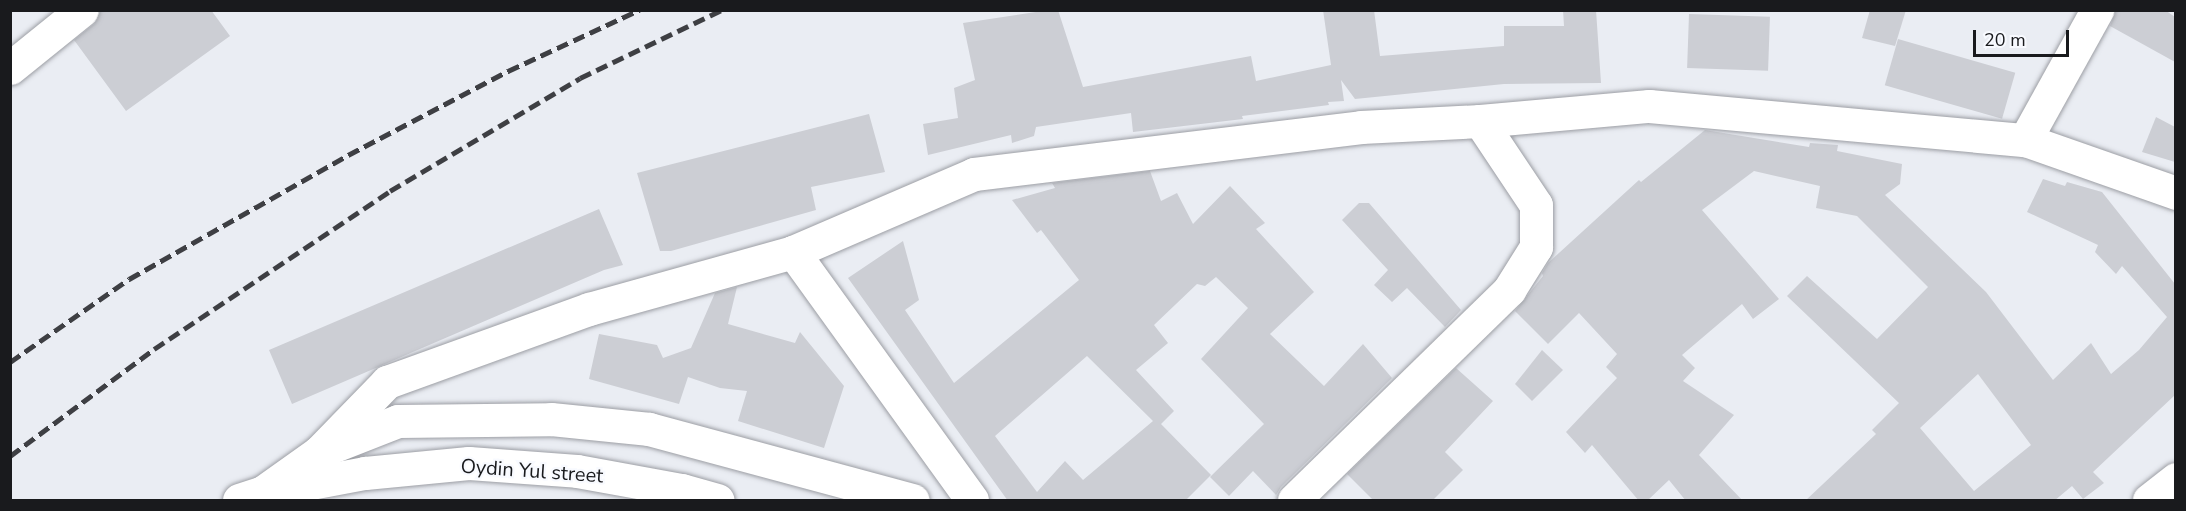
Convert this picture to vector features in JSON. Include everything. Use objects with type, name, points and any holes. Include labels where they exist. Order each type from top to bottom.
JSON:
[{"type":"street","points":[[10,68],[82,10]]},
{"type":"street","points":[[2025,140],[2097,10]]},
{"type":"street","points":[[319,452],[387,382],[589,309],[792,252],[974,174],[1361,127],[1480,121],[1649,106],[2025,140],[2175,193]]},
{"type":"street","points":[[1294,501],[1509,290],[1536,247],[1536,205],[1480,121]]},
{"type":"street","points":[[792,252],[972,501]]},
{"type":"street","points":[[251,496],[319,452],[399,421],[551,418],[649,429],[913,501]]},
{"type":"street","name":"Oydin Yul street","points":[[251,496],[365,473],[470,463],[577,471],[682,490],[718,501]]},
{"type":"street","points":[[2149,501],[2175,479]]},
{"type":"building","points":[[101,10],[211,10],[230,36],[126,111],[74,40],[94,24]]},
{"type":"building","points":[[1058,10],[1083,87],[1251,56],[1256,81],[1331,65],[1323,10],[1374,10],[1380,56],[1504,46],[1504,26],[1564,26],[1563,10],[1596,10],[1601,83],[1504,84],[1355,99],[1341,80],[1344,101],[1328,102],[1329,105],[1242,116],[1243,119],[1133,132],[1131,113],[1036,127],[1034,136],[1012,143],[1011,135],[928,155],[923,124],[958,118],[954,88],[975,80],[963,23]]},
{"type":"building","points":[[1870,10],[1906,10],[1895,46],[1862,38]]},
{"type":"building","points":[[2116,10],[2165,10],[2175,17],[2175,62],[2110,26]]},
{"type":"building","points":[[1689,14],[1770,17],[1768,71],[1687,68]]},
{"type":"building","points":[[1898,39],[2015,73],[2002,119],[1885,85]]},
{"type":"building","points":[[869,114],[885,172],[811,187],[816,210],[671,251],[660,251],[637,173]]},
{"type":"building","points":[[2156,117],[2175,127],[2175,162],[2142,152]]},
{"type":"building","points":[[1705,130],[1809,147],[1810,143],[1838,145],[1837,151],[1902,164],[1900,184],[1885,195],[1986,292],[2053,380],[2091,343],[2111,374],[2139,350],[2167,317],[2122,266],[2116,274],[2095,252],[2098,245],[2027,212],[2043,179],[2065,186],[2067,182],[2102,192],[2175,284],[2175,395],[2093,472],[2104,483],[2083,499],[2072,486],[2054,501],[1805,501],[1876,434],[1872,430],[1899,403],[1787,296],[1807,276],[1877,339],[1928,287],[1857,216],[1816,208],[1820,186],[1754,171],[1702,210],[1779,299],[1753,319],[1742,304],[1682,355],[1695,368],[1683,381],[1734,415],[1699,455],[1743,501],[1686,501],[1669,480],[1647,501],[1639,501],[1592,445],[1585,453],[1566,432],[1617,378],[1606,367],[1617,354],[1579,313],[1548,344],[1515,311],[1543,276],[1542,273],[1548,263],[1639,180],[1641,182]],"holes":[[[1978,374],[2031,445],[1974,491],[1920,428]]]},
{"type":"building","points":[[1150,171],[1161,201],[1177,193],[1193,224],[1230,186],[1265,223],[1256,229],[1314,292],[1270,334],[1324,386],[1363,344],[1392,378],[1281,487],[1276,495],[1253,471],[1229,496],[1210,477],[1264,424],[1201,359],[1248,308],[1216,277],[1205,286],[1197,284],[1154,325],[1168,343],[1136,370],[1174,411],[1161,424],[1211,475],[1185,501],[1008,501],[848,278],[903,241],[919,300],[905,310],[954,383],[1079,280],[1041,230],[1037,233],[1012,200],[1055,188],[1052,183]],"holes":[[[1087,356],[1153,421],[1083,480],[1065,461],[1037,492],[995,436]]]},
{"type":"building","points":[[1359,203],[1369,203],[1461,310],[1445,327],[1407,288],[1392,302],[1374,285],[1388,270],[1342,220]]},
{"type":"building","points":[[599,209],[623,265],[604,270],[292,404],[269,350]]},
{"type":"building","points":[[737,287],[728,324],[795,343],[800,332],[844,386],[824,448],[738,421],[747,391],[720,388],[688,377],[679,404],[589,379],[599,334],[657,345],[663,358],[691,348],[715,293]]},
{"type":"building","points":[[1542,350],[1563,370],[1532,401],[1515,384]]},
{"type":"building","points":[[1456,368],[1493,401],[1445,452],[1463,470],[1432,501],[1374,501],[1347,474]]},
{"type":"railway","points":[[10,362],[129,279],[348,155],[508,71],[639,10]]},
{"type":"railway","points":[[10,456],[154,349],[390,191],[580,78],[721,10]]}]
